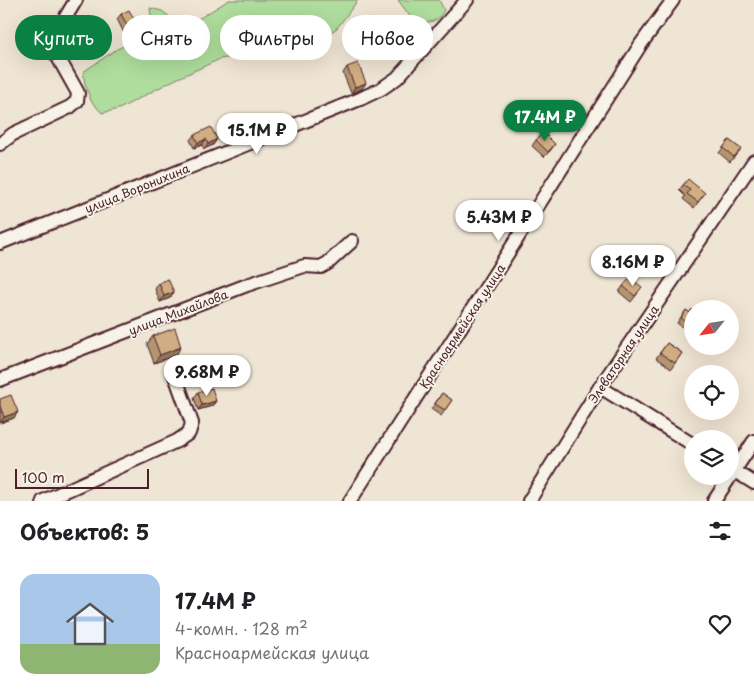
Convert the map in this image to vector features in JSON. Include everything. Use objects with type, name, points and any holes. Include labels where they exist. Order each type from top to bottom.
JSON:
[{"type":"street","points":[[0,144],[13,134],[70,107],[77,101],[78,93],[50,43],[76,0]]},
{"type":"street","name":"улица Воронихина","points":[[0,243],[381,89],[397,78],[467,0]]},
{"type":"street","name":"Красноармейская улица","points":[[350,501],[641,44],[673,0]]},
{"type":"street","name":"Элеваторная улица","points":[[529,501],[600,386],[754,161]]},
{"type":"street","name":"улица Михайлова","points":[[0,380],[247,285],[304,266],[321,267],[352,241]]},
{"type":"street","points":[[43,501],[189,433],[192,423],[174,373]]},
{"type":"street","points":[[600,386],[684,439]]},
{"type":"street","points":[[739,460],[754,442]]},
{"type":"street","points":[[739,473],[754,483]]},
{"type":"street","points":[[714,501],[723,485]]},
{"type":"green space","points":[[229,0],[358,0],[347,15],[342,15],[342,21],[332,32],[332,15],[220,15],[220,59],[174,80],[119,109],[102,113],[91,101],[83,72],[101,60],[112,60],[112,52],[122,47],[122,60],[210,60],[210,15],[205,15]]},
{"type":"green space","points":[[398,0],[439,0],[444,10],[433,21],[433,15],[409,15]]},
{"type":"green space","points":[[150,8],[162,11],[167,15],[151,15]]},
{"type":"building","points":[[129,10],[132,15],[122,16],[121,14]]},
{"type":"building","points":[[358,63],[366,83],[355,87],[347,67]]},
{"type":"building","points":[[211,127],[217,139],[208,144],[206,139],[198,143],[194,135]]},
{"type":"building","points":[[543,132],[555,144],[548,152],[536,140]]},
{"type":"building","points":[[729,140],[741,149],[734,157],[723,148]]},
{"type":"building","points":[[688,179],[705,193],[698,202],[687,194],[690,190],[683,185]]},
{"type":"building","points":[[630,278],[642,287],[635,296],[623,286]]},
{"type":"building","points":[[168,279],[174,292],[164,296],[159,283]]},
{"type":"building","points":[[175,328],[181,347],[160,355],[153,336]]},
{"type":"building","points":[[667,343],[682,353],[675,363],[660,353]]},
{"type":"building","points":[[212,388],[216,401],[202,405],[198,392]]},
{"type":"building","points":[[442,393],[452,400],[445,410],[435,404]]},
{"type":"building","points":[[11,395],[18,412],[4,417],[0,406],[0,399]]}]
